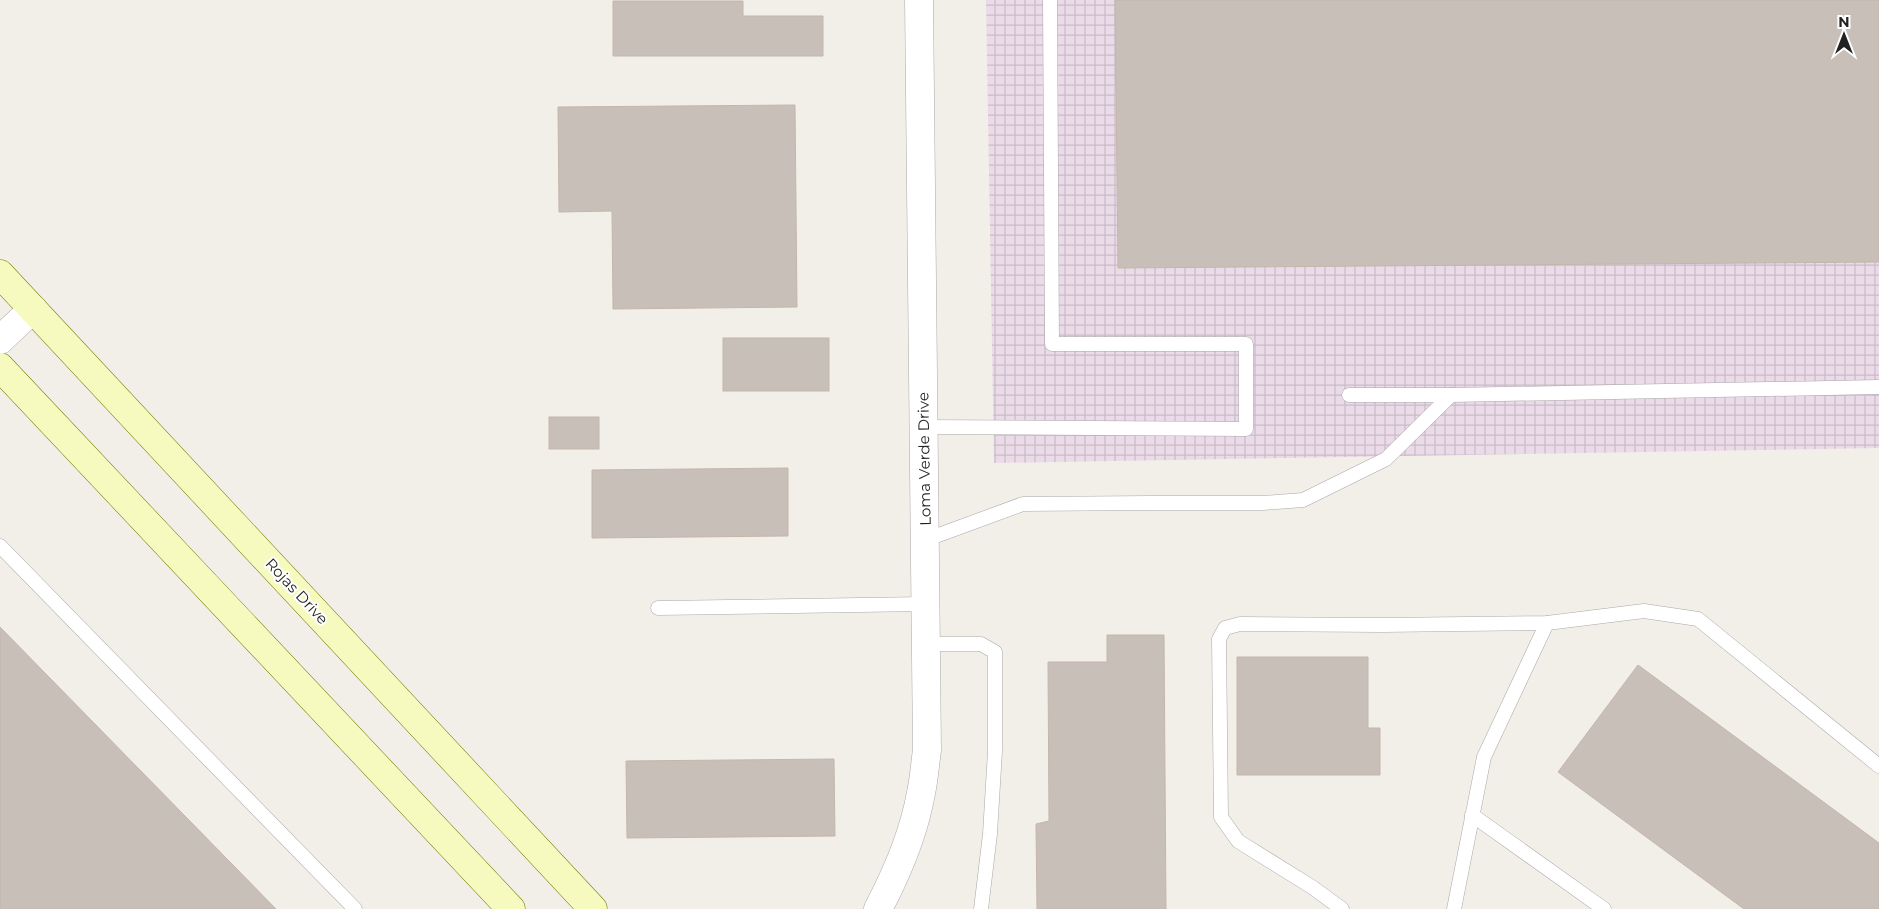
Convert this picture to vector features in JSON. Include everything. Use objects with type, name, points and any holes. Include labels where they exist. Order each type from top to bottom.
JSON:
[{"type":"main road","name":"Rojas Drive","points":[[0,274],[593,909]]},
{"type":"main road","points":[[0,367],[511,909]]},
{"type":"street","name":"Loma Verde Drive","points":[[878,909],[892,882],[910,835],[921,793],[926,750],[919,0]]},
{"type":"street","points":[[0,340],[33,309]]},
{"type":"lane","points":[[923,427],[1246,429],[1246,344],[1052,344],[1050,0]]},
{"type":"lane","points":[[1348,395],[1451,395],[1879,387]]},
{"type":"lane","points":[[925,540],[1023,504],[1150,502],[1262,504],[1303,500],[1386,459],[1451,395]]},
{"type":"lane","points":[[0,546],[355,909]]},
{"type":"lane","points":[[658,608],[925,604]]},
{"type":"lane","points":[[1342,909],[1312,886],[1238,841],[1221,817],[1219,639],[1224,628],[1240,624],[1547,623],[1644,611],[1698,619],[1879,766]]},
{"type":"lane","points":[[1454,909],[1484,757],[1547,623]]},
{"type":"lane","points":[[925,644],[982,644],[995,652],[995,750],[990,834],[981,909]]},
{"type":"lane","points":[[1472,815],[1604,909]]},
{"type":"shaded area","points":[[986,0],[1879,0],[1879,448],[994,463]]},
{"type":"building","points":[[1115,0],[1879,0],[1879,262],[1118,268]]},
{"type":"building","points":[[613,1],[743,1],[743,16],[823,16],[823,56],[613,56]]},
{"type":"building","points":[[795,105],[797,307],[613,309],[612,211],[559,212],[558,107]]},
{"type":"building","points":[[723,338],[829,338],[829,391],[723,391]]},
{"type":"building","points":[[549,417],[599,417],[599,449],[549,449]]},
{"type":"building","points":[[788,468],[788,536],[592,538],[592,470]]},
{"type":"building","points":[[0,627],[276,909],[0,909]]},
{"type":"building","points":[[1107,635],[1164,635],[1166,909],[1037,909],[1036,824],[1049,821],[1048,662],[1107,662]]},
{"type":"building","points":[[1237,657],[1368,657],[1368,728],[1380,728],[1380,775],[1237,775]]},
{"type":"building","points":[[1638,665],[1879,843],[1879,909],[1744,909],[1558,772]]},
{"type":"building","points":[[834,759],[835,836],[627,838],[626,761]]}]
